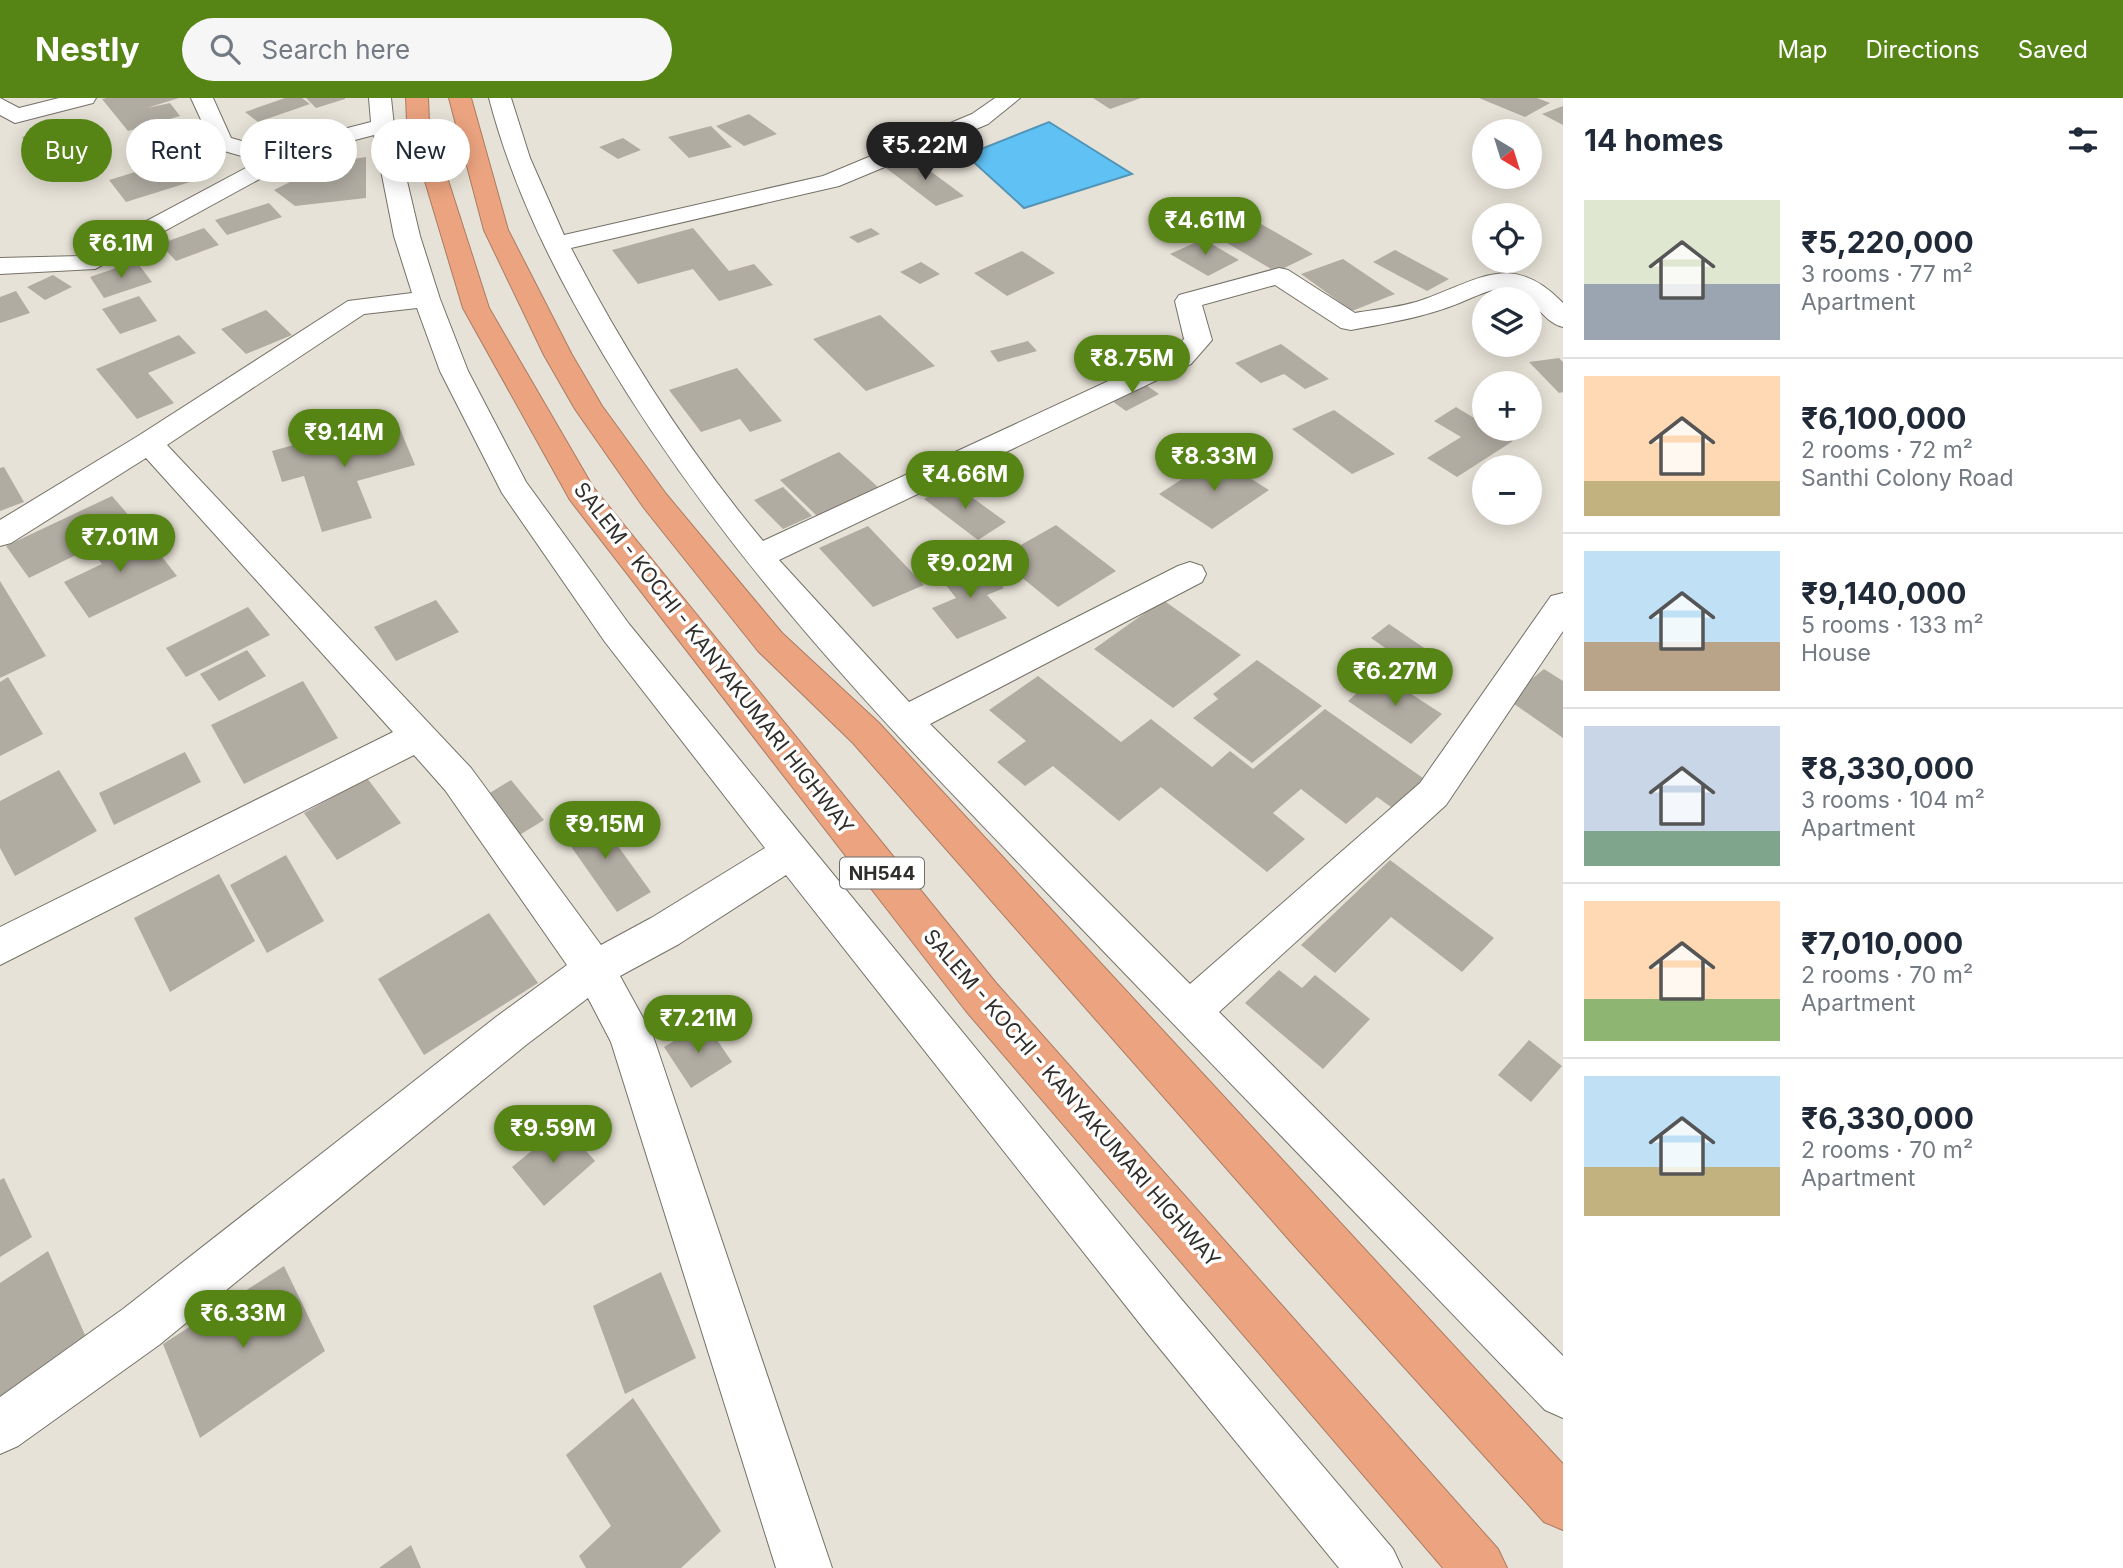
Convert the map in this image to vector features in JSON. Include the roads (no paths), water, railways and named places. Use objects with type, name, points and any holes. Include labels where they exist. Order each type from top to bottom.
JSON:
[{"type":"highway","name":"SALEM - KOCHI - KANYAKUMARI HIGHWAY","points":[[417,98],[418,121],[476,309],[580,492],[981,997],[1479,1568]]},
{"type":"highway","points":[[460,98],[496,230],[589,409],[655,501],[770,642],[866,733],[1309,1226],[1563,1503]]},
{"type":"street","points":[[5,113],[85,98]]},
{"type":"street","points":[[202,98],[211,119]]},
{"type":"street","points":[[500,98],[542,219],[639,392],[702,484],[804,612],[904,721],[1563,1392]]},
{"type":"street","points":[[555,244],[831,181],[980,119],[1009,98]]},
{"type":"street","points":[[357,124],[382,112],[407,236],[427,299],[454,371],[513,486],[617,633],[1357,1561]]},
{"type":"street","points":[[226,148],[240,166]]},
{"type":"street","points":[[0,266],[86,264],[240,180]]},
{"type":"street","points":[[759,556],[1181,358],[1198,340],[1188,301],[1279,276],[1350,322],[1430,307],[1486,282],[1519,282],[1563,319]]},
{"type":"street","points":[[0,535],[149,443],[357,307],[427,299]]},
{"type":"street","points":[[149,443],[457,779],[594,969],[631,1036],[804,1568]]},
{"type":"street","points":[[904,721],[1190,574]]},
{"type":"street","points":[[1190,1011],[1433,794],[1563,605]]},
{"type":"street","points":[[0,947],[418,736]]},
{"type":"street","points":[[0,1428],[141,1327],[511,1031],[594,969],[665,931],[791,852]]},
{"type":"water","points":[[1049,122],[1132,174],[1024,208],[966,155]]}]
